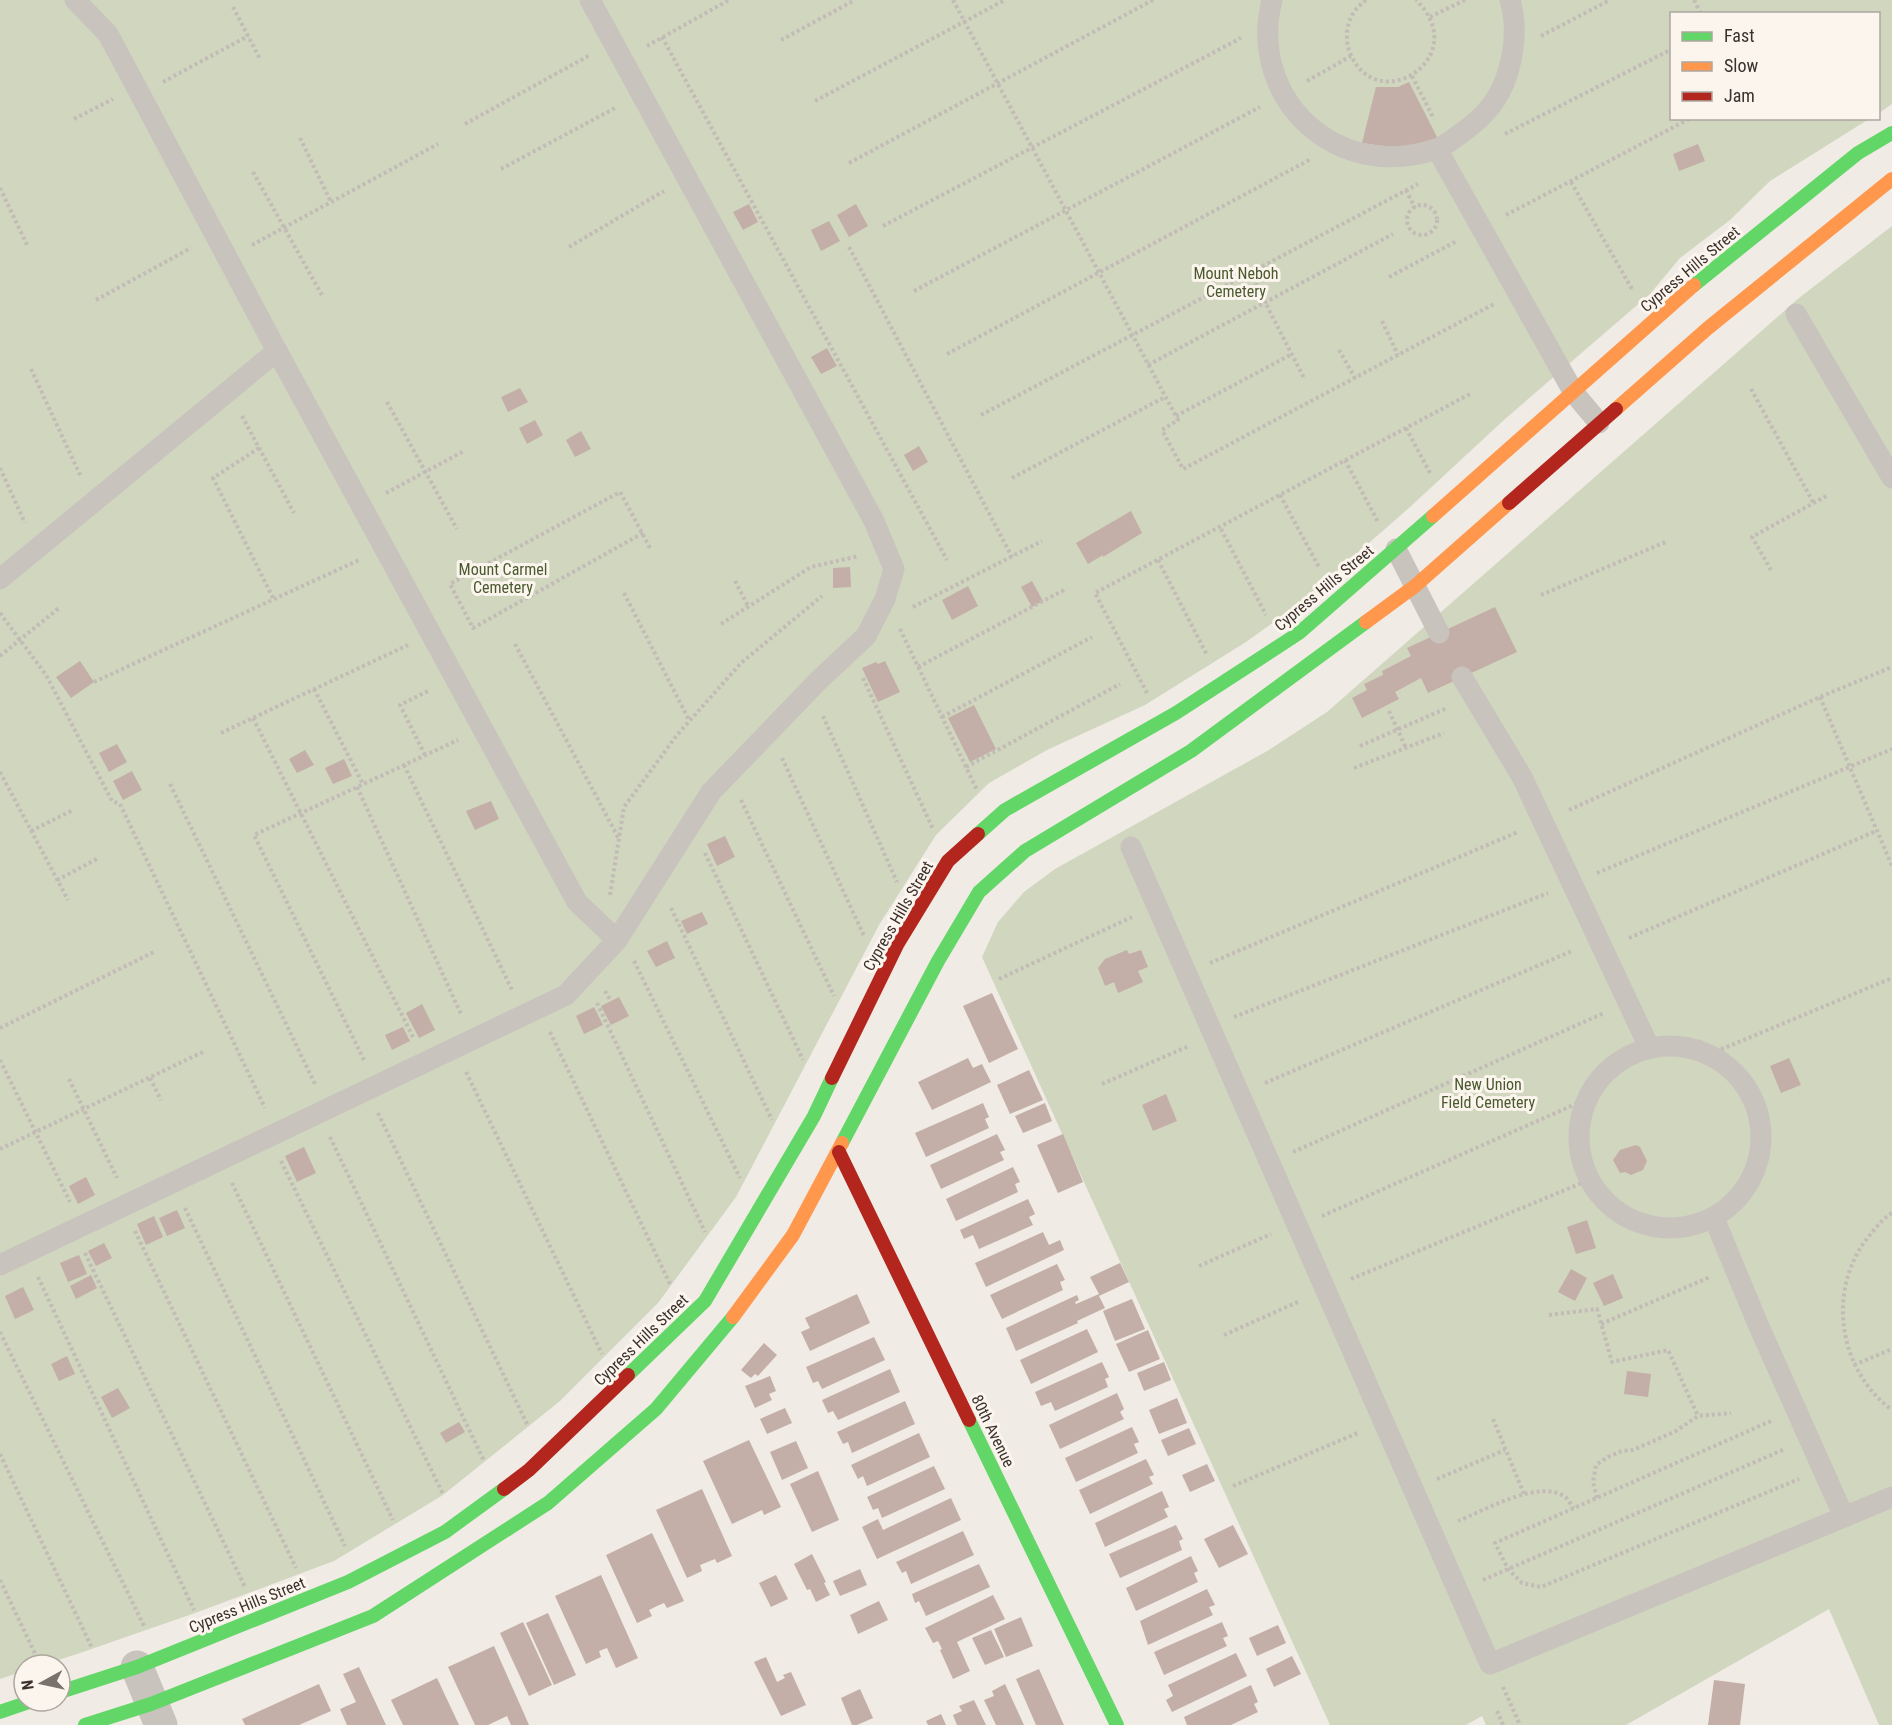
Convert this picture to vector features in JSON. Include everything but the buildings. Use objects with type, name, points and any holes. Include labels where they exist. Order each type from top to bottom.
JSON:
[{"type":"street","name":"Cypress Hills Street","points":[[72,1688],[137,1667],[348,1582],[445,1532],[529,1470],[705,1301],[814,1116],[898,943],[948,861],[1005,810],[1176,713],[1299,633],[1684,294],[1858,153],[1892,133]]},
{"type":"street","points":[[85,1725],[156,1714],[373,1616],[548,1503],[656,1409],[740,1308],[793,1235],[839,1152],[938,961],[979,892],[1026,851],[1191,751],[1416,586],[1708,328],[1892,179]]},
{"type":"street","name":"80th Avenue","points":[[839,1152],[1117,1725]]},
{"type":"street","points":[[137,1667],[156,1714]]},
{"type":"lane","points":[[75,0],[108,34],[147,86],[216,235],[277,351],[577,902],[614,934]]},
{"type":"lane","points":[[0,1265],[566,995],[584,976],[657,877],[711,792],[811,688],[866,636],[889,608],[894,569],[874,520],[590,0]]},
{"type":"lane","points":[[1272,0],[1267,20],[1274,100],[1334,144],[1368,156],[1403,157],[1442,146],[1483,117],[1504,87],[1514,52],[1515,16],[1510,0]]},
{"type":"lane","points":[[1442,146],[1448,168],[1574,393],[1599,423]]},
{"type":"lane","points":[[1796,314],[1892,478]]},
{"type":"lane","points":[[0,579],[277,351]]},
{"type":"lane","points":[[1396,549],[1439,633]]},
{"type":"lane","points":[[1462,676],[1522,777],[1649,1047]]},
{"type":"lane","points":[[1131,847],[1490,1664],[1892,1497]]},
{"type":"lane","points":[[1680,1045],[1710,1054],[1734,1071],[1751,1093],[1761,1121],[1761,1149],[1753,1177],[1737,1200],[1714,1218],[1687,1228],[1658,1229],[1630,1220],[1606,1203],[1588,1180],[1579,1144],[1579,1126],[1585,1100],[1601,1076],[1622,1058],[1649,1047],[1680,1045]]},
{"type":"lane","points":[[1714,1218],[1756,1322],[1844,1517]]},
{"type":"path","points":[[623,59],[729,0]]},
{"type":"path","points":[[781,40],[855,0]]},
{"type":"path","points":[[953,0],[1178,420],[1162,430],[1183,469],[1517,291]]},
{"type":"path","points":[[815,101],[1005,0]]},
{"type":"path","points":[[849,163],[1153,0]]},
{"type":"path","points":[[1366,0],[1352,15],[1347,28],[1347,42],[1351,56],[1359,68],[1370,76],[1384,81],[1399,81],[1412,76],[1424,66],[1431,54],[1435,39],[1433,24],[1426,11],[1416,0]]},
{"type":"path","points":[[1430,17],[1466,0]]},
{"type":"path","points":[[1539,37],[1610,0]]},
{"type":"path","points":[[233,7],[260,59]]},
{"type":"path","points":[[883,226],[1248,34]]},
{"type":"path","points":[[74,119],[248,36]]},
{"type":"path","points":[[662,37],[947,560]]},
{"type":"path","points":[[465,124],[600,49]]},
{"type":"path","points":[[1496,139],[1670,50]]},
{"type":"path","points":[[914,291],[1274,100],[1351,56]]},
{"type":"path","points":[[1412,76],[1442,146]]},
{"type":"path","points":[[501,170],[641,93]]},
{"type":"path","points":[[1389,277],[1687,120]]},
{"type":"path","points":[[300,138],[331,202]]},
{"type":"path","points":[[228,258],[438,144]]},
{"type":"path","points":[[947,354],[1314,157]]},
{"type":"path","points":[[981,415],[1448,168]]},
{"type":"path","points":[[253,172],[323,297]]},
{"type":"path","points":[[569,247],[687,178]]},
{"type":"path","points":[[1570,182],[1633,291]]},
{"type":"path","points":[[0,188],[27,245]]},
{"type":"path","points":[[1406,190],[1415,207]]},
{"type":"path","points":[[1426,206],[1436,217],[1435,226],[1428,234],[1414,233],[1408,226],[1408,217],[1415,207],[1426,206]]},
{"type":"path","points":[[1148,365],[1393,234]]},
{"type":"path","points":[[96,300],[216,235]]},
{"type":"path","points":[[849,247],[1012,557]]},
{"type":"path","points":[[1250,273],[1304,378]]},
{"type":"path","points":[[1382,321],[1398,355]]},
{"type":"path","points":[[1339,350],[1355,378]]},
{"type":"path","points":[[1176,416],[1292,354]]},
{"type":"path","points":[[31,369],[93,502]]},
{"type":"path","points":[[1751,389],[1813,502]]},
{"type":"path","points":[[228,391],[294,513]]},
{"type":"path","points":[[1148,696],[1095,593],[1472,393]]},
{"type":"path","points":[[1012,478],[1165,397]]},
{"type":"path","points":[[387,402],[457,529]]},
{"type":"path","points":[[1406,428],[1430,474]]},
{"type":"path","points":[[259,448],[213,478],[274,600]]},
{"type":"path","points":[[361,506],[464,451]]},
{"type":"path","points":[[1345,460],[1378,523]]},
{"type":"path","points":[[0,468],[37,548]]},
{"type":"path","points":[[643,534],[473,628],[450,584],[620,492],[643,534],[650,548]]},
{"type":"path","points":[[1280,495],[1323,575]]},
{"type":"path","points":[[1771,570],[1752,537],[1828,495]]},
{"type":"path","points":[[1221,529],[1270,624]]},
{"type":"path","points":[[979,793],[889,608],[1012,557],[1042,541]]},
{"type":"path","points":[[1541,595],[1668,541]]},
{"type":"path","points":[[94,682],[384,549]]},
{"type":"path","points":[[721,624],[811,567],[886,550]]},
{"type":"path","points":[[1158,560],[1212,663]]},
{"type":"path","points":[[735,580],[748,606]]},
{"type":"path","points":[[918,667],[1064,590]]},
{"type":"path","points":[[624,593],[689,720]]},
{"type":"path","points":[[743,1184],[614,934],[619,840],[624,807],[689,720],[741,663],[822,596]]},
{"type":"path","points":[[0,656],[59,608]]},
{"type":"path","points":[[0,613],[46,675],[112,801],[120,804],[443,1495]]},
{"type":"path","points":[[221,733],[431,634]]},
{"type":"path","points":[[942,717],[1092,637]]},
{"type":"path","points":[[515,644],[619,840]]},
{"type":"path","points":[[850,650],[936,835]]},
{"type":"path","points":[[1187,974],[1543,822],[1820,697],[1892,667]]},
{"type":"path","points":[[425,755],[400,705],[454,677]]},
{"type":"path","points":[[966,767],[1120,684]]},
{"type":"path","points":[[811,688],[901,891]]},
{"type":"path","points":[[314,689],[363,784]]},
{"type":"path","points":[[1360,746],[1474,696]]},
{"type":"path","points":[[1820,697],[1892,866]]},
{"type":"path","points":[[1389,711],[1406,748]]},
{"type":"path","points":[[253,718],[426,1062]]},
{"type":"path","points":[[482,728],[254,835],[528,1426]]},
{"type":"path","points":[[770,731],[868,945]]},
{"type":"path","points":[[1354,768],[1444,733]]},
{"type":"path","points":[[1102,1084],[1212,1031],[1572,884],[1892,749]]},
{"type":"path","points":[[404,765],[671,1286]]},
{"type":"path","points":[[0,772],[68,900]]},
{"type":"path","points":[[728,774],[837,1002]]},
{"type":"path","points":[[170,784],[484,1461]]},
{"type":"path","points":[[357,787],[464,1044],[604,1358]]},
{"type":"path","points":[[31,831],[73,810]]},
{"type":"path","points":[[691,824],[804,1063]]},
{"type":"path","points":[[1239,1094],[1876,831]]},
{"type":"path","points":[[57,880],[97,859]]},
{"type":"path","points":[[657,877],[774,1124]]},
{"type":"path","points":[[999,979],[1157,906]]},
{"type":"path","points":[[0,1028],[156,951]]},
{"type":"path","points":[[584,976],[707,1236]]},
{"type":"path","points":[[1710,1054],[1892,978]]},
{"type":"path","points":[[1270,1163],[1627,1003]]},
{"type":"path","points":[[0,1149],[205,1051]]},
{"type":"path","points":[[0,1060],[248,1593]]},
{"type":"path","points":[[150,1078],[161,1100]]},
{"type":"path","points":[[69,1079],[299,1574]]},
{"type":"path","points":[[1199,1266],[1585,1100]]},
{"type":"path","points":[[220,1160],[394,1524]]},
{"type":"path","points":[[1224,1335],[1588,1180]]},
{"type":"path","points":[[173,1183],[348,1552]]},
{"type":"path","points":[[1892,1213],[1859,1249],[1844,1286],[1843,1327],[1854,1365],[1877,1399],[1892,1410]]},
{"type":"path","points":[[26,1253],[195,1613]]},
{"type":"path","points":[[1601,1324],[1734,1267]]},
{"type":"path","points":[[1549,1315],[1596,1309],[1612,1362],[1668,1350],[1698,1416]]},
{"type":"path","points":[[0,1332],[147,1630]]},
{"type":"path","points":[[1854,1365],[1892,1349]]},
{"type":"path","points":[[1797,1410],[1495,1543],[1508,1569],[1522,1583],[1541,1587],[1823,1469]]},
{"type":"path","points":[[1597,1498],[1593,1482],[1596,1465],[1608,1457],[1622,1451],[1633,1450],[1676,1431],[1698,1416],[1731,1413]]},
{"type":"path","points":[[1492,1419],[1524,1494]]},
{"type":"path","points":[[1233,1486],[1384,1421]]},
{"type":"path","points":[[1458,1591],[1809,1438]]},
{"type":"path","points":[[1413,1489],[1505,1450]]},
{"type":"path","points":[[0,1454],[93,1648]]},
{"type":"path","points":[[1432,1532],[1524,1494],[1545,1490],[1564,1497],[1574,1508]]},
{"type":"path","points":[[0,1580],[34,1653]]},
{"type":"path","points":[[1493,1663],[1520,1725]]},
{"type":"path","points":[[1497,1711],[1503,1725]]},
{"type":"green space","name":"Mount Carmel Cemetery","points":[[0,0],[1892,0],[1892,104],[1880,112],[1880,12],[1670,12],[1670,120],[1867,120],[1770,181],[1730,220],[1680,258],[1650,294],[1505,419],[1321,585],[1271,624],[1145,705],[1047,750],[989,783],[936,835],[879,925],[736,1197],[658,1303],[560,1401],[443,1495],[334,1561],[72,1656],[72,1653],[12,1653],[12,1675],[0,1679]]},
{"type":"green space","name":"New Union Field Cemetery","points":[[1892,226],[1892,1725],[1879,1725],[1829,1609],[1626,1725],[1486,1725],[1482,1716],[1466,1725],[1330,1725],[982,957],[998,922],[1024,892],[1055,869],[1269,750],[1327,712],[1799,298]]},
{"type":"traffic: fast","points":[[1694,285],[1858,153],[1892,133]]},
{"type":"traffic: fast","points":[[978,834],[1005,810],[1176,713],[1299,633],[1433,516]]},
{"type":"traffic: fast","points":[[842,1143],[938,961],[979,892],[1025,851],[1191,751],[1366,622]]},
{"type":"traffic: fast","points":[[628,1375],[705,1301],[814,1116],[832,1078]]},
{"type":"traffic: fast","points":[[85,1725],[151,1704],[373,1616],[548,1503],[656,1409],[733,1317]]},
{"type":"traffic: fast","points":[[969,1420],[1117,1725]]},
{"type":"traffic: fast","points":[[72,1688],[137,1667],[348,1582],[445,1532],[504,1489]]},
{"type":"traffic: fast","points":[[0,1712],[12,1708]]},
{"type":"traffic: slow","points":[[1616,409],[1708,328],[1892,179]]},
{"type":"traffic: slow","points":[[1433,516],[1694,285]]},
{"type":"traffic: slow","points":[[1366,622],[1415,586],[1509,503]]},
{"type":"traffic: slow","points":[[733,1317],[793,1235],[842,1143]]},
{"type":"traffic: jam","points":[[1509,503],[1616,409]]},
{"type":"traffic: jam","points":[[832,1078],[898,943],[948,861],[978,834]]},
{"type":"traffic: jam","points":[[839,1152],[969,1420]]},
{"type":"traffic: jam","points":[[504,1489],[529,1470],[628,1375]]},
{"type":"park label","name":"Mount Neboh Cemetery","points":[[1236,282]]}]
